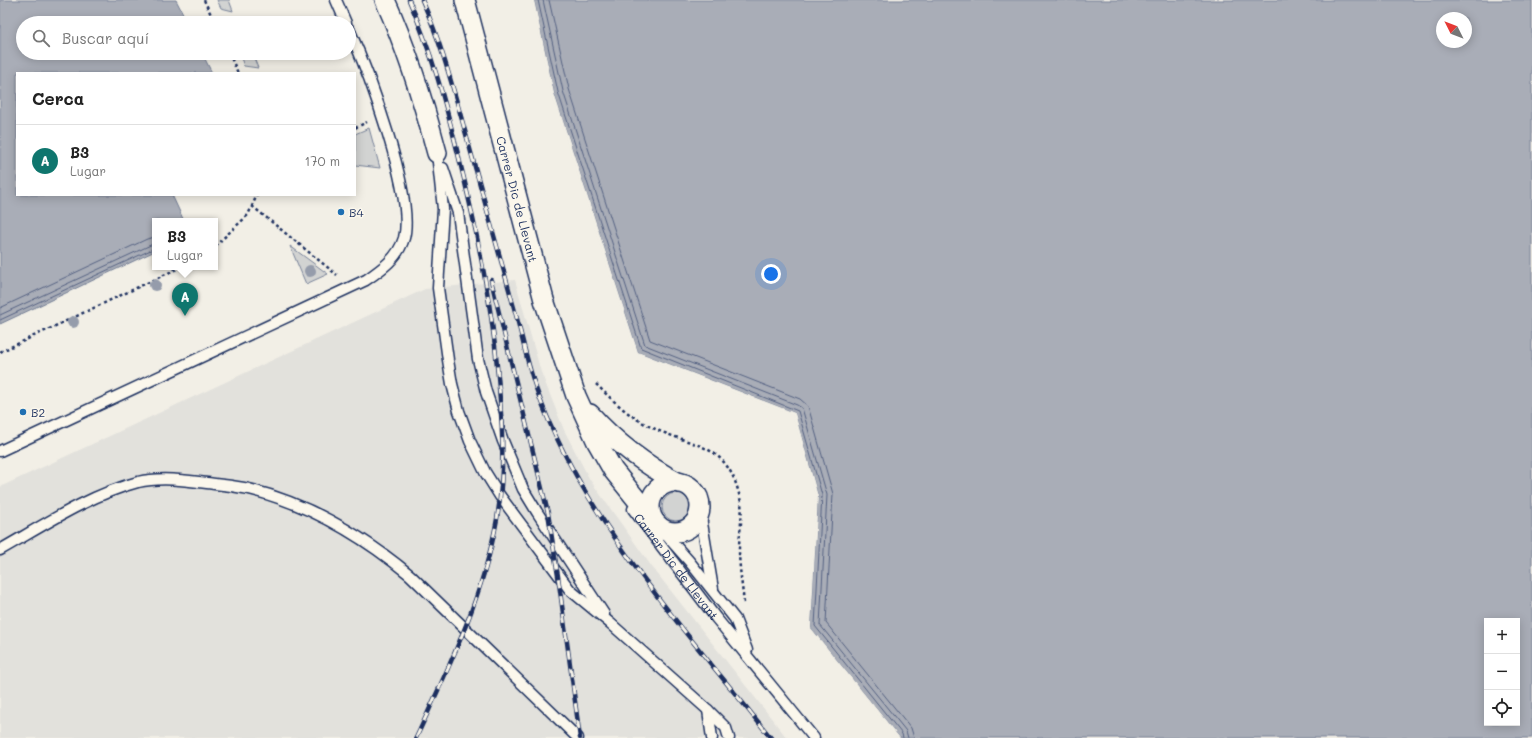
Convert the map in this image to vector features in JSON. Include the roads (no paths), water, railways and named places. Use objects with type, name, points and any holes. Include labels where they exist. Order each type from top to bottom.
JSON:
[{"type":"street","points":[[384,0],[407,53],[420,91],[437,153]]},
{"type":"street","name":"Carrer Dic de Llevant","points":[[465,0],[544,300],[576,396],[597,442],[613,470],[658,526]]},
{"type":"street","name":"Carrer Dic de Llevant","points":[[576,396],[602,427],[627,450],[654,470],[688,485],[694,490],[698,498],[700,511],[694,524],[688,529],[680,532],[665,530],[658,526],[652,519],[650,510],[651,501],[654,494],[665,484],[679,482]]},
{"type":"lane","points":[[336,0],[343,16]]},
{"type":"lane","points":[[0,451],[366,280],[390,262],[403,240],[406,226],[405,205],[390,145],[362,57],[356,44]]},
{"type":"lane","points":[[437,153],[443,209],[438,288],[452,384],[459,411],[476,453],[500,496],[570,590],[610,623],[708,710],[726,728],[729,738]]},
{"type":"lane","points":[[437,153],[458,214],[478,359],[486,392],[503,441],[523,489],[610,623]]},
{"type":"lane","name":"Carrer Dic de Llevant","points":[[613,470],[626,499],[651,534],[814,738]]},
{"type":"lane","points":[[0,550],[82,504],[109,491],[140,482],[186,480],[249,489],[285,500],[315,513],[368,542],[410,575],[578,738]]},
{"type":"lane","points":[[700,511],[714,591]]},
{"type":"lane","name":"Carrer Dic de Llevant","points":[[658,526],[714,591],[735,619],[750,657]]},
{"type":"lane","points":[[708,710],[712,738]]},
{"type":"water","points":[[0,0],[176,0],[184,16],[16,16],[16,60],[206,60],[212,72],[16,72],[16,196],[172,196],[183,218],[152,218],[152,252],[0,324]]},
{"type":"water","points":[[534,0],[1532,0],[1532,738],[900,738],[811,628],[818,496],[795,413],[638,352],[554,93]]},
{"type":"railway","points":[[409,0],[431,57],[443,95],[475,225],[495,346],[502,432],[502,476],[497,519],[491,548],[464,631],[416,738]]},
{"type":"railway","points":[[422,0],[442,51],[531,373],[557,439],[581,485],[609,530],[672,615],[771,738]]},
{"type":"railway","points":[[491,280],[548,513],[580,738]]},
{"type":"place","name":"B4","points":[[341,212]]},
{"type":"place","name":"B3","points":[[185,316]]},
{"type":"place","name":"B2","points":[[23,412]]}]
